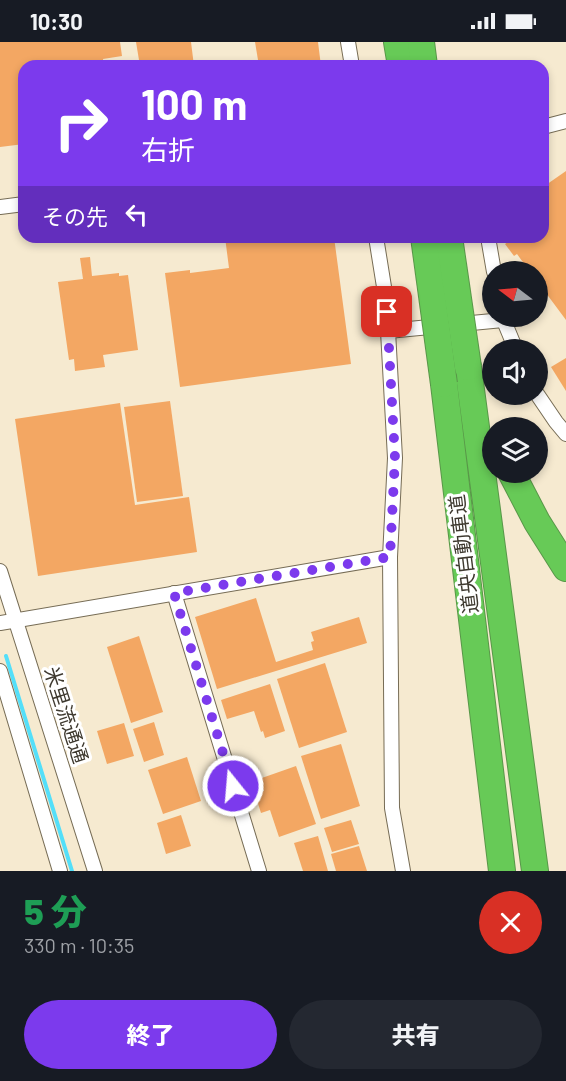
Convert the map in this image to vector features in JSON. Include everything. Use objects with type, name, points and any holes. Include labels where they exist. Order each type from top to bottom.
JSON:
[{"type":"highway","points":[[397,42],[400,60]]},
{"type":"highway","points":[[421,42],[423,60]]},
{"type":"highway","name":"道央自動車道","points":[[425,243],[444,384],[502,871]]},
{"type":"highway","points":[[450,243],[470,377],[534,871]]},
{"type":"highway","points":[[470,377],[486,417]]},
{"type":"highway","points":[[517,483],[537,522],[566,568]]},
{"type":"street","points":[[348,42],[350,60]]},
{"type":"street","points":[[549,125],[566,121]]},
{"type":"street","points":[[0,207],[18,205]]},
{"type":"street","points":[[377,243],[385,293],[395,458],[390,557],[392,808],[403,871]]},
{"type":"street","points":[[489,243],[492,261]]},
{"type":"street","points":[[388,331],[482,320]]},
{"type":"street","points":[[544,405],[566,434]]},
{"type":"street","points":[[0,623],[390,557]]},
{"type":"street","name":"米里流通通","points":[[0,571],[95,871]]},
{"type":"street","points":[[174,593],[259,871]]},
{"type":"street","points":[[0,671],[60,871]]},
{"type":"building","points":[[0,42],[120,42],[122,56],[103,60],[18,60],[18,145],[0,147]]},
{"type":"building","points":[[136,42],[191,42],[193,60],[139,60]]},
{"type":"building","points":[[255,42],[318,42],[320,60],[258,60]]},
{"type":"building","points":[[566,171],[566,320],[548,296],[548,261],[522,261],[517,254],[514,256],[505,244],[549,243],[549,183]]},
{"type":"building","points":[[226,243],[335,243],[351,364],[180,387],[165,273],[190,270],[190,273],[229,268]]},
{"type":"building","points":[[90,257],[92,276],[119,273],[119,276],[128,275],[138,350],[103,355],[105,367],[75,371],[74,359],[69,360],[58,282],[83,279],[80,258]]},
{"type":"building","points":[[566,358],[566,391],[551,367]]},
{"type":"building","points":[[170,401],[183,496],[137,502],[124,407]]},
{"type":"building","points":[[120,403],[135,505],[189,497],[197,552],[38,576],[15,419]]},
{"type":"building","points":[[256,598],[276,662],[313,650],[311,642],[314,641],[311,632],[359,617],[367,643],[217,689],[195,617]]},
{"type":"building","points":[[139,636],[163,712],[131,723],[107,647]]},
{"type":"building","points":[[325,663],[347,732],[299,748],[277,679]]},
{"type":"building","points":[[270,684],[285,731],[265,738],[254,711],[227,719],[221,700]]},
{"type":"building","points":[[154,722],[164,755],[144,762],[133,729]]},
{"type":"building","points":[[124,723],[134,756],[107,764],[97,731]]},
{"type":"building","points":[[341,744],[360,806],[321,819],[301,756]]},
{"type":"building","points":[[187,757],[201,801],[163,814],[148,770]]},
{"type":"building","points":[[296,766],[316,824],[279,837],[270,810],[261,813],[255,794],[264,791],[259,779]]},
{"type":"building","points":[[181,815],[191,846],[166,854],[157,823]]},
{"type":"building","points":[[351,820],[359,844],[332,852],[324,828]]},
{"type":"building","points":[[318,836],[328,871],[303,871],[294,843]]},
{"type":"building","points":[[359,846],[367,871],[336,871],[331,854]]},
{"type":"waterway","points":[[6,656],[72,871]]},
{"type":"route","points":[[233,786],[174,593],[390,557],[395,458],[387,312]]}]
